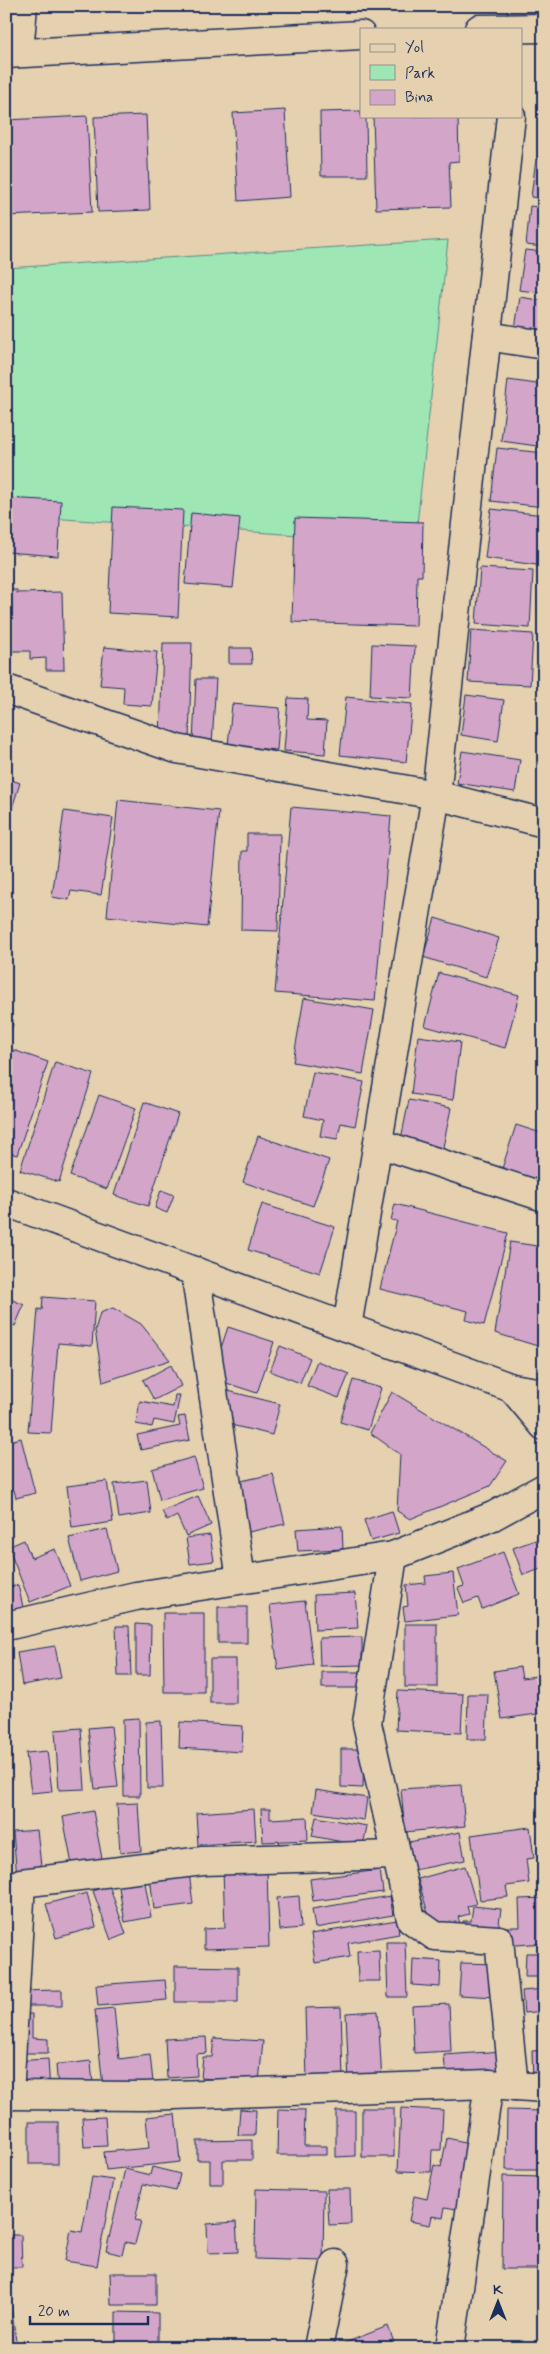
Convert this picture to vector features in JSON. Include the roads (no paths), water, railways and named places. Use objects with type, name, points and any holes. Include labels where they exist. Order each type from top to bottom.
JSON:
[{"type":"street","points":[[23,6],[13,53],[360,35]]},
{"type":"street","points":[[486,28],[527,22]]},
{"type":"street","points":[[347,1328],[436,795],[511,118]]},
{"type":"street","points":[[487,336],[544,345]]},
{"type":"street","points":[[6,688],[177,749],[436,795],[544,823]]},
{"type":"street","points":[[378,1143],[544,1197]]},
{"type":"street","points":[[6,1202],[512,1388],[544,1393]]},
{"type":"street","points":[[194,1271],[241,1579]]},
{"type":"street","points":[[512,1388],[544,1426]]},
{"type":"street","points":[[6,1626],[136,1596],[393,1556],[493,1516],[544,1488]]},
{"type":"street","points":[[393,1556],[367,1723],[395,1855],[411,1919],[435,1936],[499,1940],[502,2085],[450,2348]]},
{"type":"street","points":[[395,1855],[203,1861],[21,1883],[7,2096],[144,2096],[502,2085],[544,2088]]},
{"type":"street","points":[[318,2348],[334,2264]]}]
